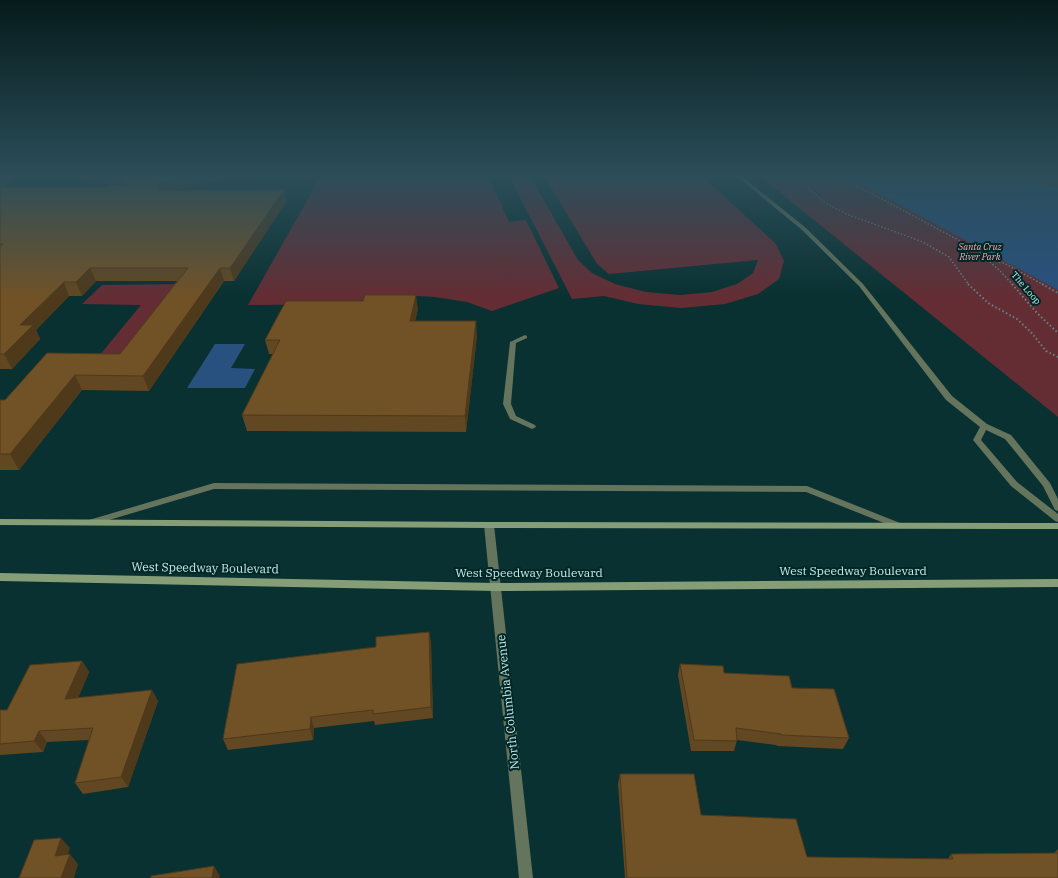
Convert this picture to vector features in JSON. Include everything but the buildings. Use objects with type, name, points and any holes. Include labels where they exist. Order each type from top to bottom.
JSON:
[{"type":"main road","points":[[0,522],[1058,526]]},
{"type":"main road","name":"West Speedway Boulevard","points":[[0,577],[495,587],[1058,584]]},
{"type":"street","points":[[787,215],[804,229],[860,285],[948,398],[984,426],[1008,437],[1047,485],[1058,508]]},
{"type":"street","points":[[525,337],[513,342],[507,404],[513,417],[532,427]]},
{"type":"street","points":[[984,426],[977,440],[1014,484],[1058,519]]},
{"type":"street","points":[[91,523],[214,486],[222,486],[807,489],[897,525]]},
{"type":"street","name":"North Columbia Avenue","points":[[489,525],[526,878]]},
{"type":"path","points":[[849,215],[923,242],[949,257],[970,287],[988,303],[1018,319],[1031,332],[1046,351],[1058,357]]},
{"type":"path","name":"The Loop","points":[[912,215],[977,250],[992,261],[1048,325],[1058,333]]},
{"type":"path","points":[[992,261],[1004,264],[1058,293]]},
{"type":"green space","points":[[299,215],[506,215],[509,222],[526,220],[559,288],[492,311],[467,302],[417,296],[356,304],[248,305]]},
{"type":"green space","points":[[529,215],[552,215],[578,260],[592,273],[615,284],[646,292],[680,295],[712,292],[737,284],[753,273],[758,260],[609,274],[597,264],[568,215],[744,215],[776,244],[784,261],[779,279],[758,294],[725,304],[682,308],[638,304],[604,296],[572,299]]},
{"type":"green space","name":"Santa Cruz River Park","points":[[808,215],[1058,215],[1058,417]]},
{"type":"green space","points":[[186,284],[129,362],[94,362],[141,305],[82,304],[102,285]]},
{"type":"water","points":[[919,215],[1058,215],[1058,290]]},
{"type":"water","points":[[215,344],[245,344],[231,368],[255,369],[245,388],[187,388]]}]
